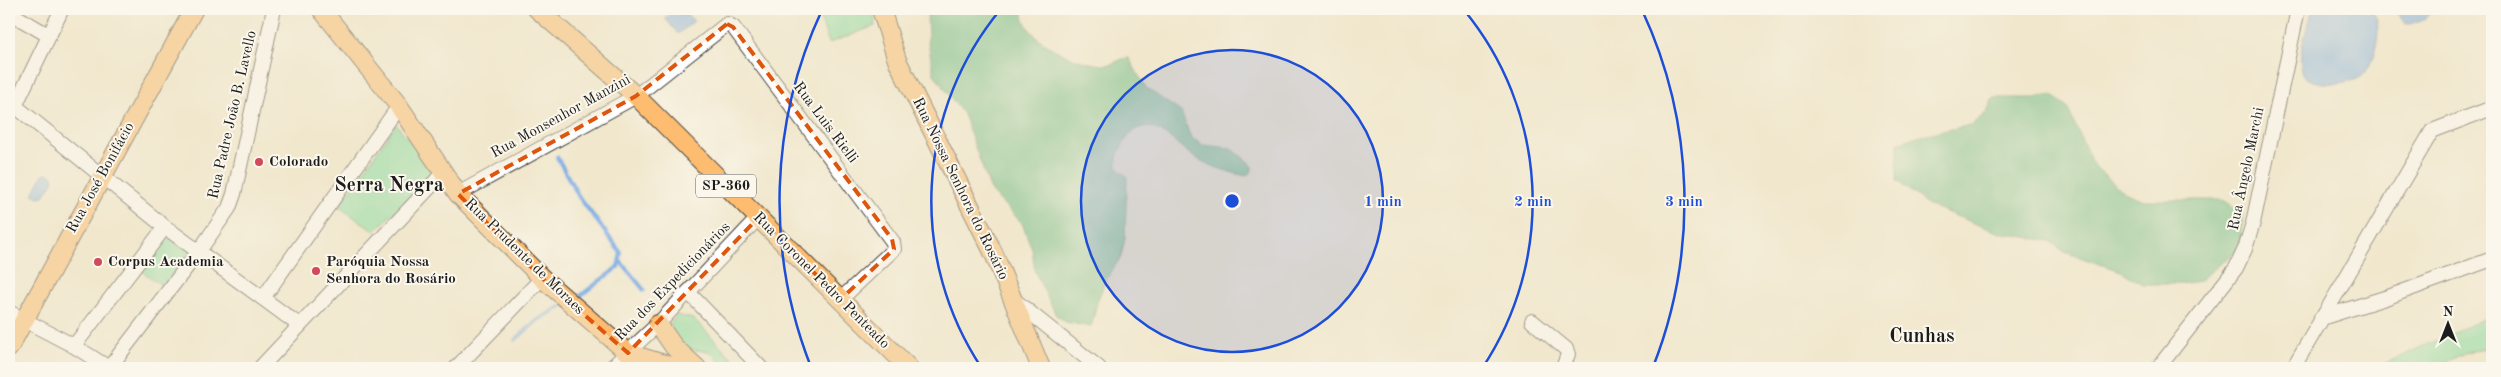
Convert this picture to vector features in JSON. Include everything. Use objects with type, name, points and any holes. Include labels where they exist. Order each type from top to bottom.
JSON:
[{"type":"main road","name":"Rua José Bonifácio","points":[[9,348],[16,316],[101,178],[194,9]]},
{"type":"main road","name":"Rua Prudente de Moraes","points":[[321,9],[399,106],[458,194],[542,278],[628,353]]},
{"type":"main road","name":"Rua Coronel Pedro Penteado","points":[[537,9],[636,96],[909,368]]},
{"type":"main road","name":"Rua Nossa Senhora do Rosário","points":[[880,9],[897,60],[994,254],[1041,368]]},
{"type":"main road","points":[[658,324],[674,347],[697,368]]},
{"type":"main road","points":[[628,353],[678,368]]},
{"type":"street","points":[[10,9],[17,17],[48,36]]},
{"type":"street","points":[[62,9],[12,104],[101,178],[299,325]]},
{"type":"street","name":"Rua Padre João B. Lavello","points":[[109,368],[199,251],[229,208],[234,194],[274,9]]},
{"type":"street","name":"Rua Ângelo Marchi","points":[[2158,368],[2236,268],[2245,250],[2253,223],[2298,9]]},
{"type":"street","name":"Rua Monsenhor Manzini","points":[[458,194],[636,96],[723,25]]},
{"type":"street","name":"Rua Luis Rielli","points":[[723,25],[733,27],[892,239],[894,249],[841,299]]},
{"type":"street","points":[[263,298],[399,106]]},
{"type":"street","points":[[2293,368],[2432,131],[2492,108]]},
{"type":"street","points":[[260,368],[444,172]]},
{"type":"street","name":"Rua dos Expedicionários","points":[[611,368],[658,324],[758,218]]},
{"type":"street","points":[[74,346],[165,227]]},
{"type":"street","points":[[2321,318],[2388,297],[2492,259]]},
{"type":"street","points":[[456,368],[542,278]]},
{"type":"street","points":[[688,292],[761,368]]},
{"type":"street","points":[[1012,299],[1099,368]]},
{"type":"street","points":[[16,316],[74,346],[109,368]]},
{"type":"street","points":[[1532,321],[1566,349],[1568,354],[1563,368]]},
{"type":"highlighted area","points":[[727,24],[733,27],[892,239],[894,249],[841,299],[758,218],[628,353],[542,278],[458,194],[636,96]]},
{"type":"green space","points":[[817,9],[874,9],[875,26],[829,43]]},
{"type":"green space","points":[[927,9],[1022,9],[1025,22],[1032,32],[1049,47],[1093,64],[1110,64],[1129,58],[1145,87],[1181,112],[1191,138],[1203,145],[1231,148],[1252,165],[1252,171],[1247,176],[1208,164],[1196,158],[1160,131],[1151,127],[1142,127],[1133,132],[1118,153],[1117,160],[1119,171],[1127,176],[1125,238],[1121,257],[1106,280],[1098,299],[1091,327],[1066,322],[1056,315],[1035,272],[1032,249],[1022,223],[991,191],[963,114],[934,74],[928,43]]},
{"type":"green space","points":[[2052,95],[2067,107],[2093,165],[2124,192],[2143,200],[2223,200],[2242,212],[2242,232],[2238,250],[2199,281],[2180,284],[2142,284],[2123,272],[2065,252],[2050,241],[1997,232],[1928,205],[1897,181],[1898,143],[1917,136],[1971,125],[1986,113],[1993,98],[2033,98]]},
{"type":"green space","points":[[396,124],[435,172],[375,231],[339,207]]},
{"type":"green space","points":[[166,233],[190,251],[163,286],[138,269]]},
{"type":"green space","points":[[677,315],[694,319],[742,368],[726,368],[709,351],[689,350],[672,335],[670,323]]},
{"type":"green space","points":[[2492,315],[2492,348],[2466,352],[2434,368],[2375,368]]},
{"type":"water","points":[[2366,8],[2374,14],[2377,22],[2377,42],[2371,63],[2362,76],[2341,83],[2323,83],[2308,79],[2303,74],[2301,58],[2303,44],[2315,9]]},
{"type":"water","points":[[678,9],[682,9],[694,21],[678,34],[665,18]]},
{"type":"water","points":[[2393,9],[2434,9],[2422,20],[2406,24]]},
{"type":"water","points":[[48,173],[53,176],[54,181],[44,196],[38,197],[33,194],[43,174]]},
{"type":"waterway","points":[[557,157],[579,197],[621,253],[618,267],[580,296]]},
{"type":"waterway","points":[[621,262],[644,290]]},
{"type":"waterway","points":[[515,340],[538,320],[562,306]]},
{"type":"place","name":"Colorado","points":[[259,162]]},
{"type":"place","name":"Corpus Academia","points":[[98,262]]},
{"type":"place","name":"Paróquia Nossa Senhora do Rosário","points":[[316,271]]},
{"type":"district","name":"Serra Negra","points":[[389,186]]},
{"type":"district","name":"Cunhas","points":[[1922,337]]}]
